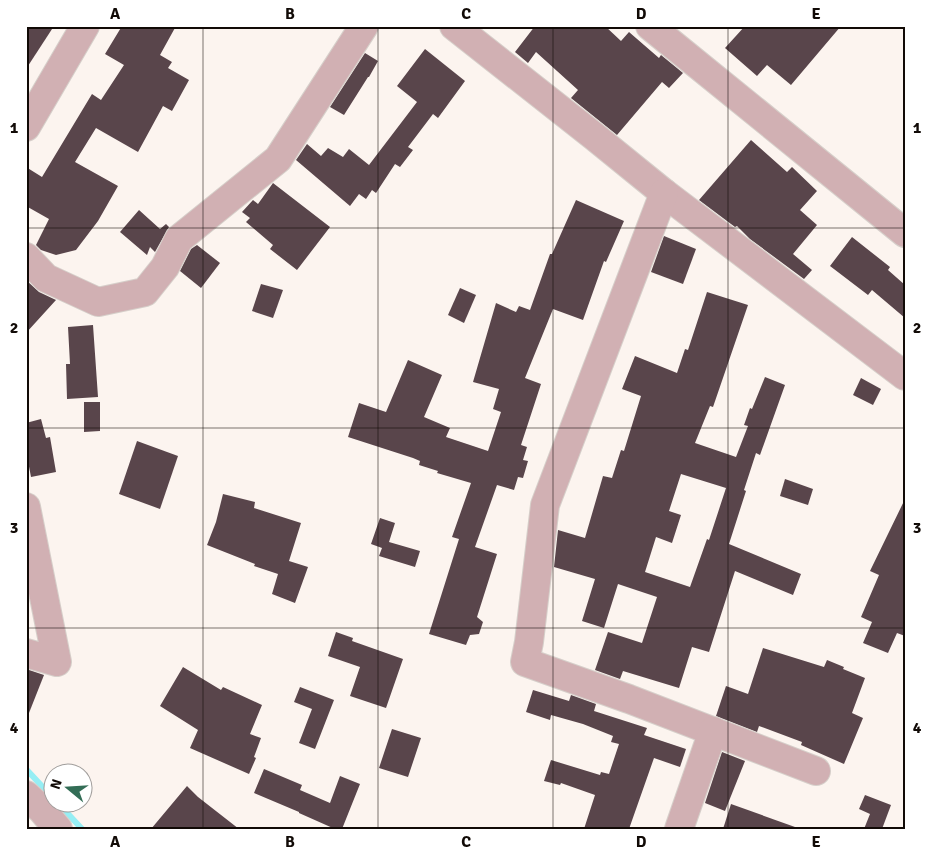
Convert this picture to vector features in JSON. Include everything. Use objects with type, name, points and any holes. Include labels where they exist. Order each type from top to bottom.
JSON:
[{"type":"street","points":[[26,126],[84,26]]},
{"type":"street","points":[[26,257],[46,278],[98,302],[145,292],[165,267],[179,239],[278,159],[364,26]]},
{"type":"street","points":[[454,26],[595,136],[664,193],[905,376]]},
{"type":"street","points":[[650,26],[905,233]]},
{"type":"street","points":[[664,193],[545,505],[529,642],[524,662],[629,699],[816,771]]},
{"type":"street","points":[[26,507],[57,662],[26,653]]},
{"type":"street","points":[[678,829],[713,731]]},
{"type":"street","points":[[26,795],[58,829]]},
{"type":"building","points":[[26,26],[54,26],[26,69]]},
{"type":"building","points":[[122,26],[176,26],[160,55],[172,62],[168,68],[189,80],[172,111],[163,106],[138,152],[96,128],[75,162],[118,186],[98,221],[76,250],[56,255],[41,250],[36,245],[49,219],[26,206],[26,167],[42,177],[92,94],[101,100],[124,65],[105,54]]},
{"type":"building","points":[[535,26],[605,26],[621,41],[629,32],[659,58],[661,55],[683,73],[669,88],[662,82],[617,135],[571,98],[578,90],[536,52],[528,63],[515,52]]},
{"type":"building","points":[[745,26],[841,26],[791,85],[767,65],[757,76],[725,48]]},
{"type":"building","points":[[425,49],[465,81],[438,118],[433,114],[408,147],[413,150],[400,167],[395,164],[376,193],[372,190],[366,199],[359,194],[350,206],[296,160],[307,144],[321,156],[328,148],[343,157],[349,149],[369,165],[417,102],[397,86]]},
{"type":"building","points":[[365,53],[378,61],[344,115],[330,107]]},
{"type":"building","points":[[751,140],[787,172],[792,167],[817,191],[800,210],[817,225],[793,254],[812,270],[804,279],[750,239],[737,226],[735,227],[699,200]]},
{"type":"building","points":[[273,183],[330,227],[297,270],[270,249],[273,245],[246,222],[250,218],[242,212],[253,200],[258,204]]},
{"type":"building","points":[[576,200],[624,221],[606,262],[604,261],[583,320],[553,309],[525,378],[541,384],[521,445],[527,447],[523,460],[528,461],[523,478],[518,477],[514,490],[497,485],[475,547],[497,554],[477,617],[483,622],[479,634],[470,635],[466,645],[429,634],[459,539],[452,537],[471,483],[437,473],[438,471],[419,465],[420,461],[413,458],[348,437],[359,403],[386,412],[408,360],[442,375],[424,417],[450,428],[446,437],[488,451],[501,412],[493,409],[499,389],[473,382],[496,303],[516,312],[519,306],[530,310],[550,254],[552,254]]},
{"type":"building","points":[[139,210],[160,229],[166,224],[169,227],[155,252],[150,247],[147,255],[120,232]]},
{"type":"building","points":[[664,236],[696,249],[683,284],[651,272]]},
{"type":"building","points":[[852,237],[890,267],[888,270],[905,285],[905,318],[872,290],[868,295],[830,266]]},
{"type":"building","points":[[197,245],[220,263],[201,288],[180,271],[191,249]]},
{"type":"building","points":[[26,280],[39,292],[56,300],[26,333]]},
{"type":"building","points":[[261,284],[283,290],[273,318],[252,311]]},
{"type":"building","points":[[460,288],[476,295],[464,323],[448,315]]},
{"type":"building","points":[[707,292],[748,305],[713,407],[710,406],[695,443],[736,457],[748,426],[744,425],[750,408],[752,409],[765,377],[785,385],[760,455],[756,453],[729,544],[801,574],[793,595],[735,571],[709,652],[692,647],[679,688],[623,671],[620,679],[595,670],[608,632],[642,643],[657,597],[618,584],[604,628],[582,621],[595,579],[554,567],[558,530],[585,538],[603,476],[612,478],[621,450],[624,451],[641,396],[622,389],[635,356],[677,373],[685,349],[688,350]],"holes":[[[681,474],[726,488],[709,540],[707,539],[690,587],[645,572],[656,537],[672,543],[681,515],[669,511]]]},
{"type":"building","points":[[93,325],[98,397],[67,399],[66,364],[70,364],[68,327]]},
{"type":"building","points":[[861,378],[881,389],[873,405],[853,395]]},
{"type":"building","points":[[84,402],[100,402],[100,431],[84,432]]},
{"type":"building","points":[[41,419],[46,438],[50,437],[56,472],[31,477],[26,451],[26,423]]},
{"type":"building","points":[[137,441],[178,456],[160,509],[119,494]]},
{"type":"building","points":[[785,479],[813,489],[808,505],[780,496]]},
{"type":"building","points":[[223,494],[255,502],[254,508],[301,523],[289,561],[308,567],[295,603],[272,594],[278,574],[254,566],[255,564],[207,545],[216,522]]},
{"type":"building","points":[[905,499],[905,636],[897,633],[888,653],[863,643],[872,622],[861,617],[879,575],[870,571]]},
{"type":"building","points":[[380,518],[395,523],[389,542],[420,551],[415,567],[379,556],[382,548],[371,544]]},
{"type":"building","points":[[336,632],[353,638],[352,641],[403,659],[386,708],[350,696],[360,667],[328,656]]},
{"type":"building","points":[[763,648],[824,667],[827,660],[865,678],[852,713],[863,718],[844,764],[801,745],[802,742],[759,726],[757,732],[716,716],[726,686],[748,694]]},
{"type":"building","points":[[183,667],[221,690],[223,687],[262,705],[250,734],[261,738],[254,757],[256,758],[249,774],[190,748],[198,730],[160,706]]},
{"type":"building","points":[[26,669],[44,675],[27,718],[26,718]]},
{"type":"building","points":[[300,687],[334,700],[315,749],[299,743],[312,709],[294,702]]},
{"type":"building","points":[[533,690],[569,701],[571,695],[596,704],[594,711],[647,728],[644,735],[686,749],[680,767],[654,758],[629,829],[584,829],[595,795],[561,783],[560,785],[544,781],[551,760],[600,775],[601,772],[609,774],[619,744],[611,742],[613,736],[583,724],[551,715],[550,720],[526,712]]},
{"type":"building","points":[[392,729],[421,738],[408,777],[379,768]]},
{"type":"building","points":[[722,752],[745,761],[725,811],[705,803]]},
{"type":"building","points":[[264,769],[302,785],[300,790],[330,803],[340,776],[360,784],[342,829],[335,829],[254,793]]},
{"type":"building","points":[[187,786],[198,797],[239,829],[151,829]]},
{"type":"building","points":[[865,795],[891,805],[882,829],[864,829],[870,814],[859,809]]},
{"type":"building","points":[[731,804],[795,827],[795,829],[723,829]]},
{"type":"waterway","points":[[26,769],[42,786]]},
{"type":"waterway","points":[[66,812],[82,829]]}]
